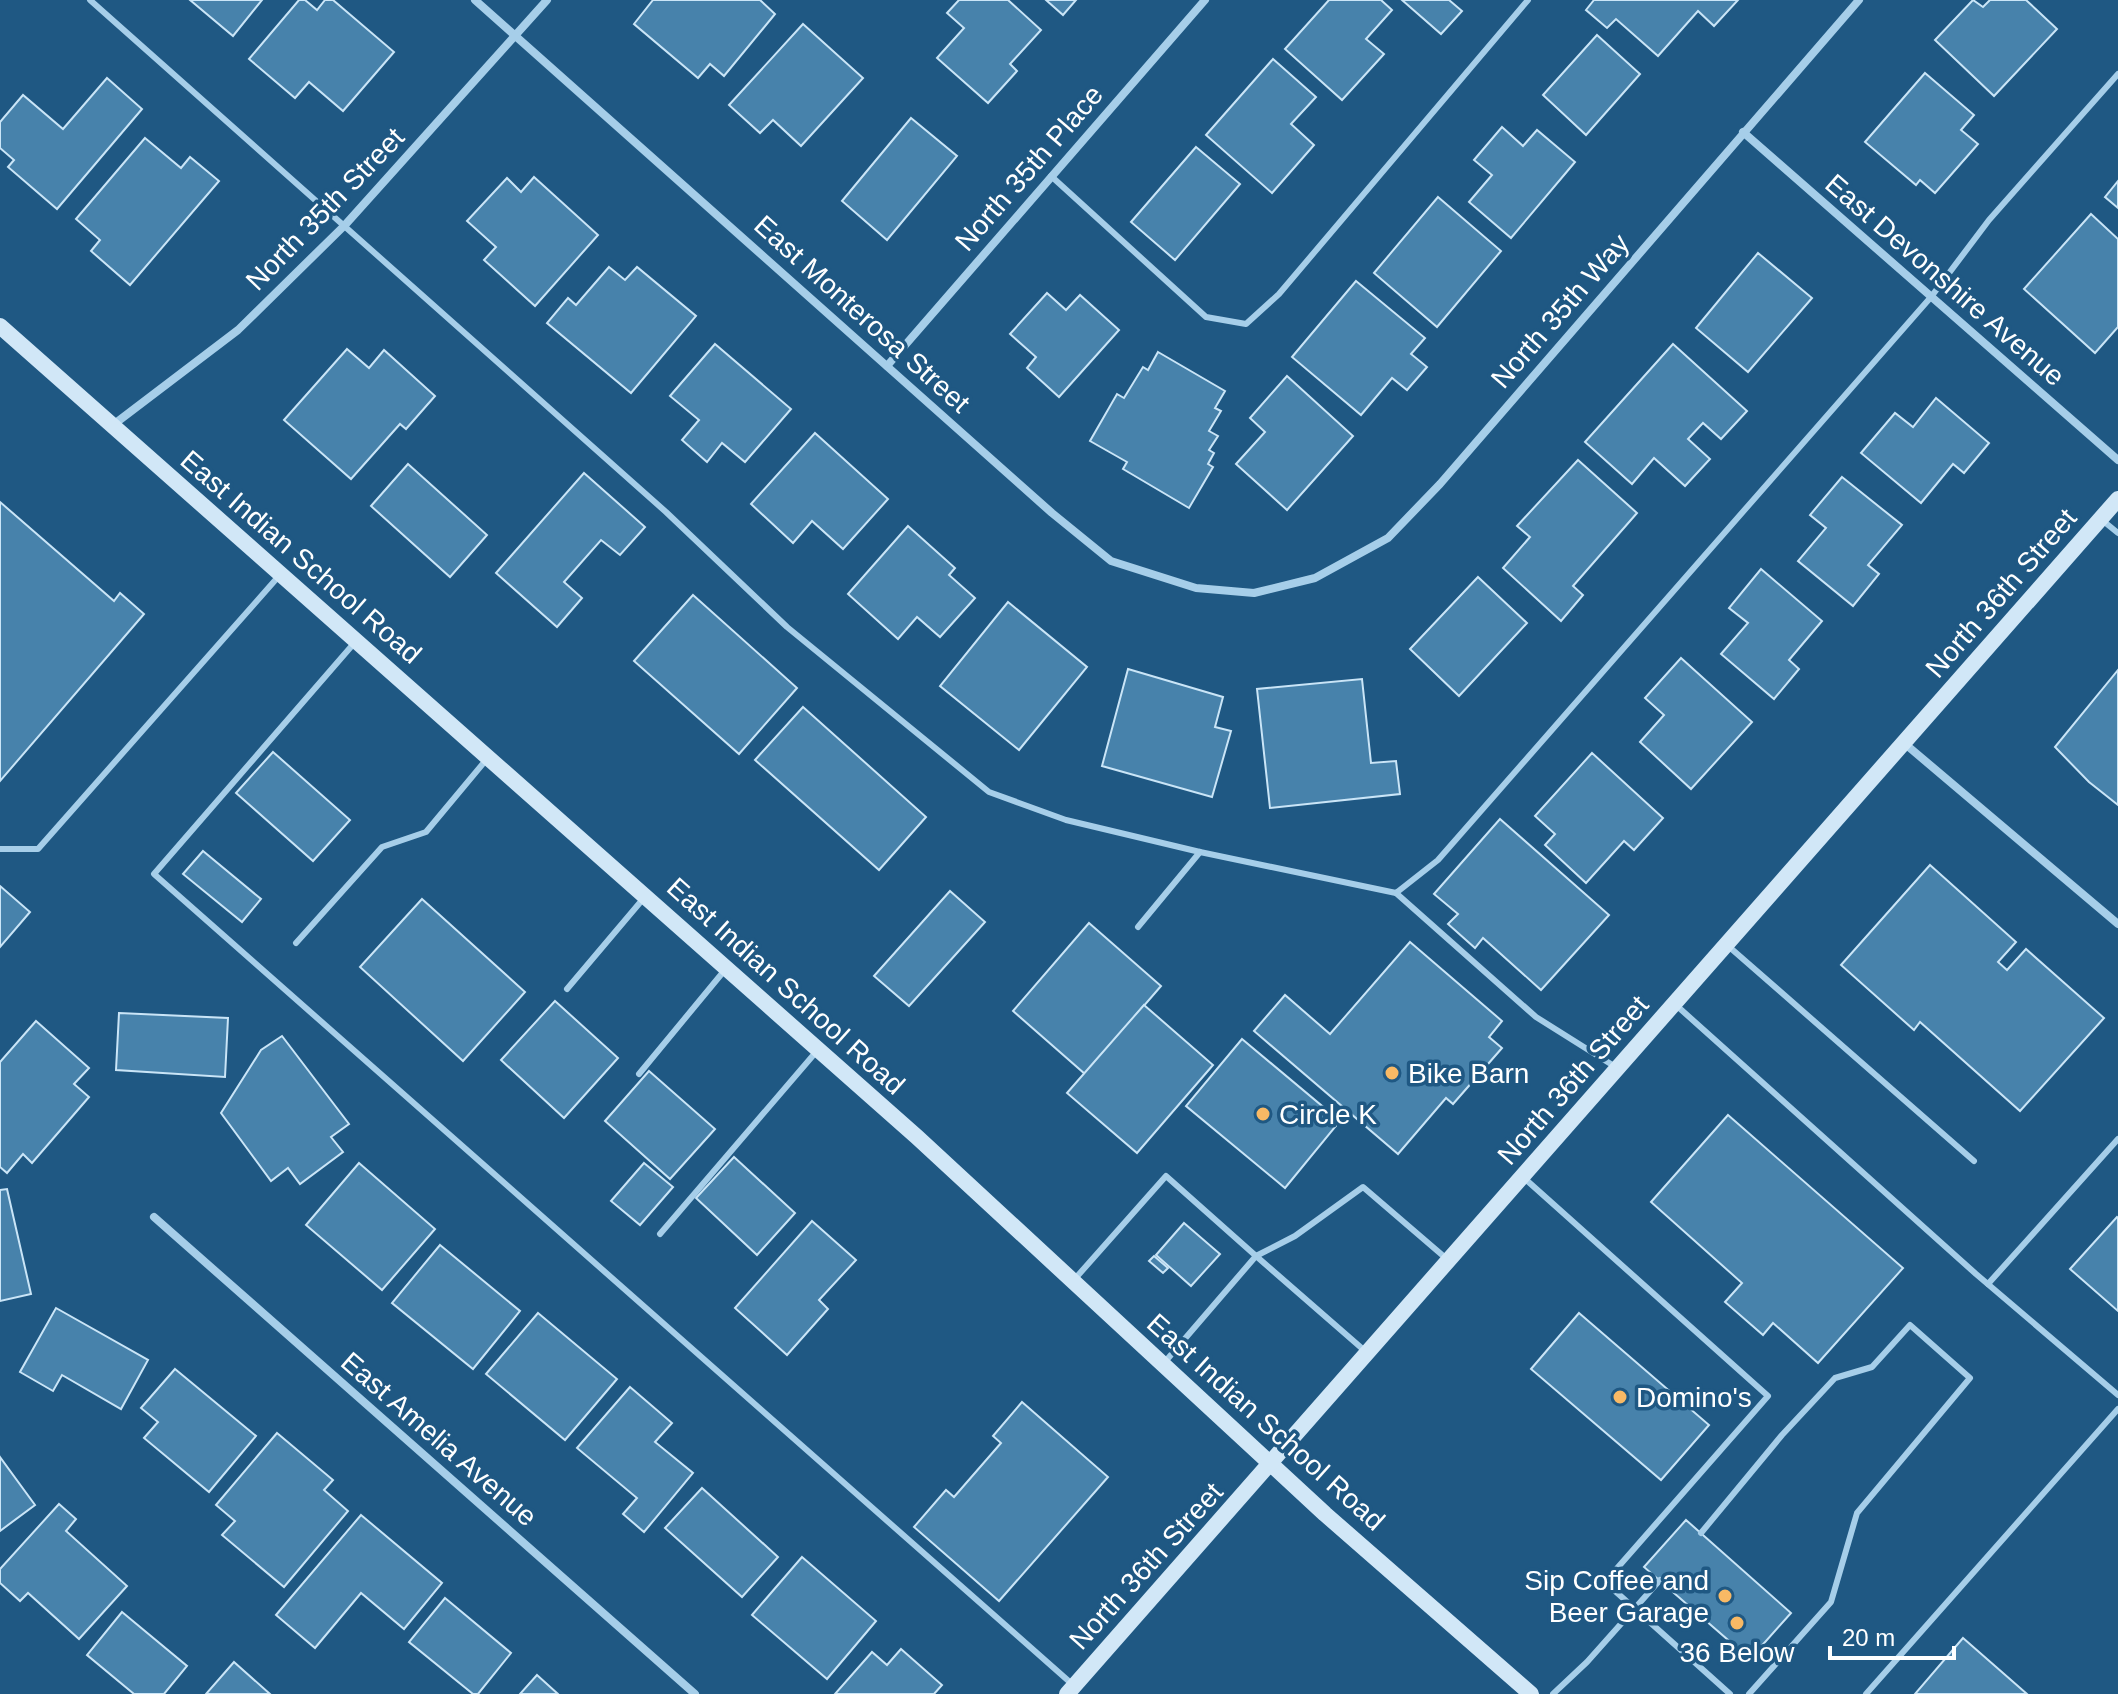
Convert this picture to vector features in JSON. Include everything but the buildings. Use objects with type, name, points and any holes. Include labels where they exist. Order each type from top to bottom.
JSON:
[{"type":"main road","name":"East Indian School Road","points":[[0,326],[818,1049],[1272,1463],[1531,1694]]},
{"type":"main road","name":"North 36th Street","points":[[1071,1690],[2118,499]]},
{"type":"street","name":"East Monterosa Street","points":[[475,0],[1052,513],[1111,561],[1196,588],[1254,593]]},
{"type":"street","name":"North 35th Street","points":[[112,425],[238,330],[345,225],[547,0]]},
{"type":"street","name":"North 35th Place","points":[[887,366],[1205,0]]},
{"type":"street","name":"North 35th Way","points":[[1254,593],[1315,578],[1388,538],[1440,484],[1859,0]]},
{"type":"street","name":"East Devonshire Avenue","points":[[1743,132],[2118,460]]},
{"type":"street","points":[[1904,743],[2118,924]]},
{"type":"street","name":"East Amelia Avenue","points":[[154,1217],[695,1694]]},
{"type":"lane","points":[[90,0],[666,512],[787,627],[989,792],[1066,820],[1396,893],[1536,1017],[1617,1068]]},
{"type":"lane","points":[[1051,176],[1206,317],[1246,324],[1279,294],[1528,0]]},
{"type":"lane","points":[[1396,893],[1438,860],[1931,297],[1989,220],[2118,74]]},
{"type":"lane","points":[[2101,519],[2118,533]]},
{"type":"lane","points":[[0,849],[38,849],[281,574]]},
{"type":"lane","points":[[356,641],[154,874],[1071,1690]]},
{"type":"lane","points":[[296,943],[382,847],[426,832],[488,758]]},
{"type":"lane","points":[[1138,927],[1200,852]]},
{"type":"lane","points":[[567,989],[646,896]]},
{"type":"lane","points":[[1727,945],[1974,1161]]},
{"type":"lane","points":[[639,1074],[726,968]]},
{"type":"lane","points":[[1674,1004],[1988,1284],[2118,1395]]},
{"type":"lane","points":[[660,1234],[818,1049]]},
{"type":"lane","points":[[1988,1284],[2118,1139]]},
{"type":"lane","points":[[1073,1281],[1166,1176],[1368,1354]]},
{"type":"lane","points":[[1522,1177],[1768,1396],[1605,1582],[1730,1694]]},
{"type":"lane","points":[[1163,1364],[1256,1256],[1295,1236],[1363,1187],[1449,1261]]},
{"type":"lane","points":[[1701,1533],[1782,1435],[1835,1378],[1872,1367],[1910,1325],[1970,1378],[1857,1513],[1831,1602],[1749,1694]]},
{"type":"lane","points":[[1866,1694],[2118,1409]]},
{"type":"lane","points":[[1553,1694],[1587,1662],[1660,1580]]},
{"type":"place","name":"Bike Barn","points":[[1392,1073]]},
{"type":"place","name":"Circle K","points":[[1263,1114]]},
{"type":"place","name":"Domino's","points":[[1620,1397]]},
{"type":"place","name":"Sip Coffee and Beer Garage","points":[[1725,1596]]},
{"type":"place","name":"36 Below","points":[[1737,1623]]}]
